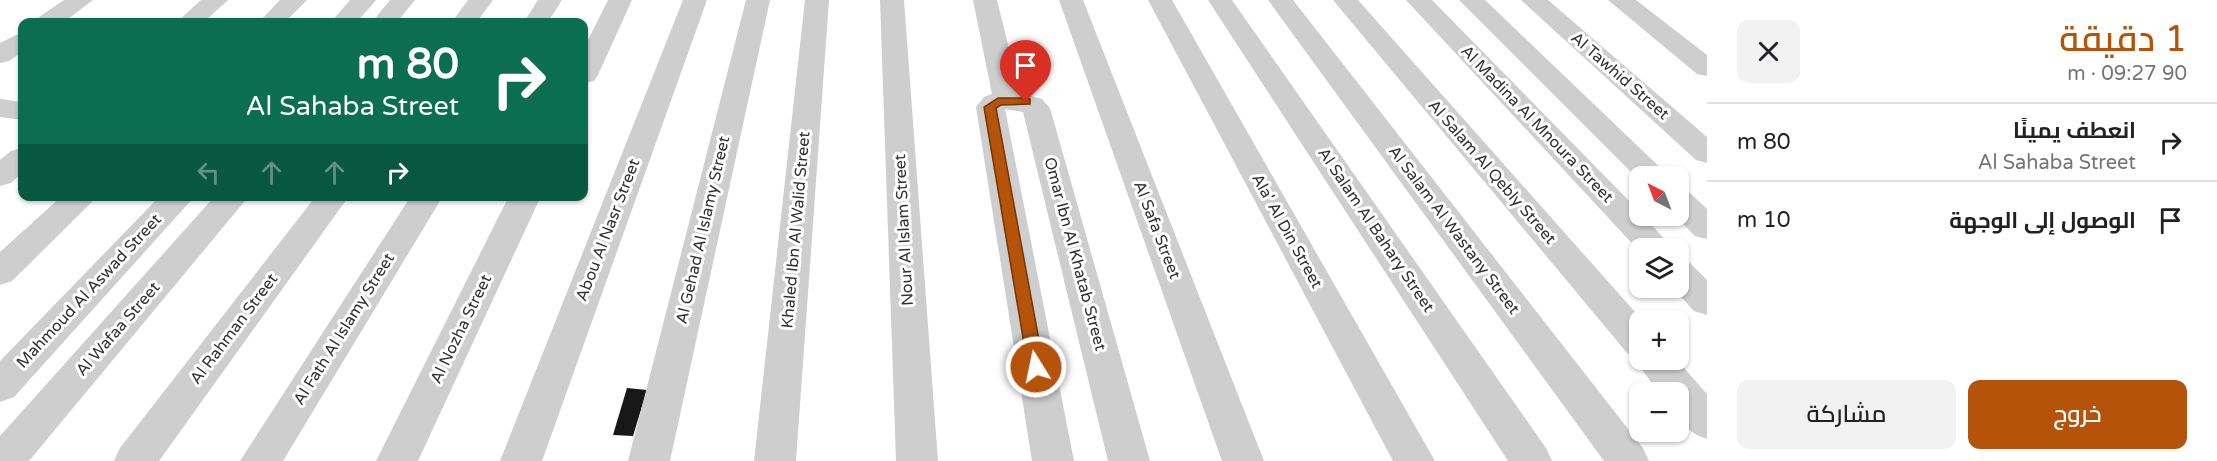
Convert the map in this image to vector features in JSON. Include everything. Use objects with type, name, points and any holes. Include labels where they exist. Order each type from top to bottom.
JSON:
[{"type":"street","points":[[54,18],[81,0]]},
{"type":"street","points":[[198,18],[216,0]]},
{"type":"street","points":[[275,18],[295,0]]},
{"type":"street","points":[[347,18],[364,0]]},
{"type":"street","points":[[387,18],[403,0]]},
{"type":"street","points":[[467,18],[481,0]]},
{"type":"street","points":[[539,18],[550,0]]},
{"type":"street","points":[[588,67],[620,0]]},
{"type":"street","name":"Abou Al Nasr Street","points":[[521,461],[695,0]]},
{"type":"street","name":"Al Gehad Al Islamy Street","points":[[649,461],[758,0]]},
{"type":"street","name":"Khaled Ibn Al Walid Street","points":[[775,461],[817,0]]},
{"type":"street","name":"Nour Al Islam Street","points":[[892,0],[917,461]]},
{"type":"street","points":[[985,0],[1008,101],[994,102],[990,107],[1053,461]]},
{"type":"street","name":"Al Safa Street","points":[[1071,0],[1243,461]]},
{"type":"street","name":"Ala' Al Din Street","points":[[1160,0],[1414,461]]},
{"type":"street","name":"Al Salam Al Bahary Street","points":[[1220,0],[1531,461]]},
{"type":"street","name":"Al Salam Al Wastany Street","points":[[1280,0],[1628,461]]},
{"type":"street","name":"Al Salam Al Qebly Street","points":[[1345,0],[1629,330]]},
{"type":"street","name":"Al Madina Al Mnoura Street","points":[[1418,0],[1645,238]]},
{"type":"street","points":[[1471,0],[1643,166]]},
{"type":"street","name":"Al Tawhid Street","points":[[1533,0],[1707,153]]},
{"type":"street","points":[[1620,0],[1707,68]]},
{"type":"street","points":[[0,55],[18,43]]},
{"type":"street","name":"Omar Ibn Al Khatab Street","points":[[1008,101],[1026,102],[1036,108],[1129,461]]},
{"type":"street","points":[[0,108],[18,110]]},
{"type":"street","points":[[0,176],[18,161]]},
{"type":"street","points":[[0,272],[77,201]]},
{"type":"street","name":"Mahmoud Al Aswad Street","points":[[0,386],[174,201]]},
{"type":"street","name":"Al Wafaa Street","points":[[4,461],[229,201]]},
{"type":"street","name":"Al Rahman Street","points":[[135,461],[329,201]]},
{"type":"street","name":"Al Fath Al Islamy Street","points":[[261,461],[424,201]]},
{"type":"street","name":"Al Nozha Street","points":[[397,461],[523,201]]},
{"type":"street","points":[[1689,211],[1707,228]]},
{"type":"street","points":[[1689,283],[1707,302]]},
{"type":"street","points":[[1663,370],[1707,422]]},
{"type":"building","points":[[627,388],[647,390],[633,436],[613,435]]},
{"type":"route","points":[[1026,102],[998,101],[990,104],[990,107],[1036,367]]}]
